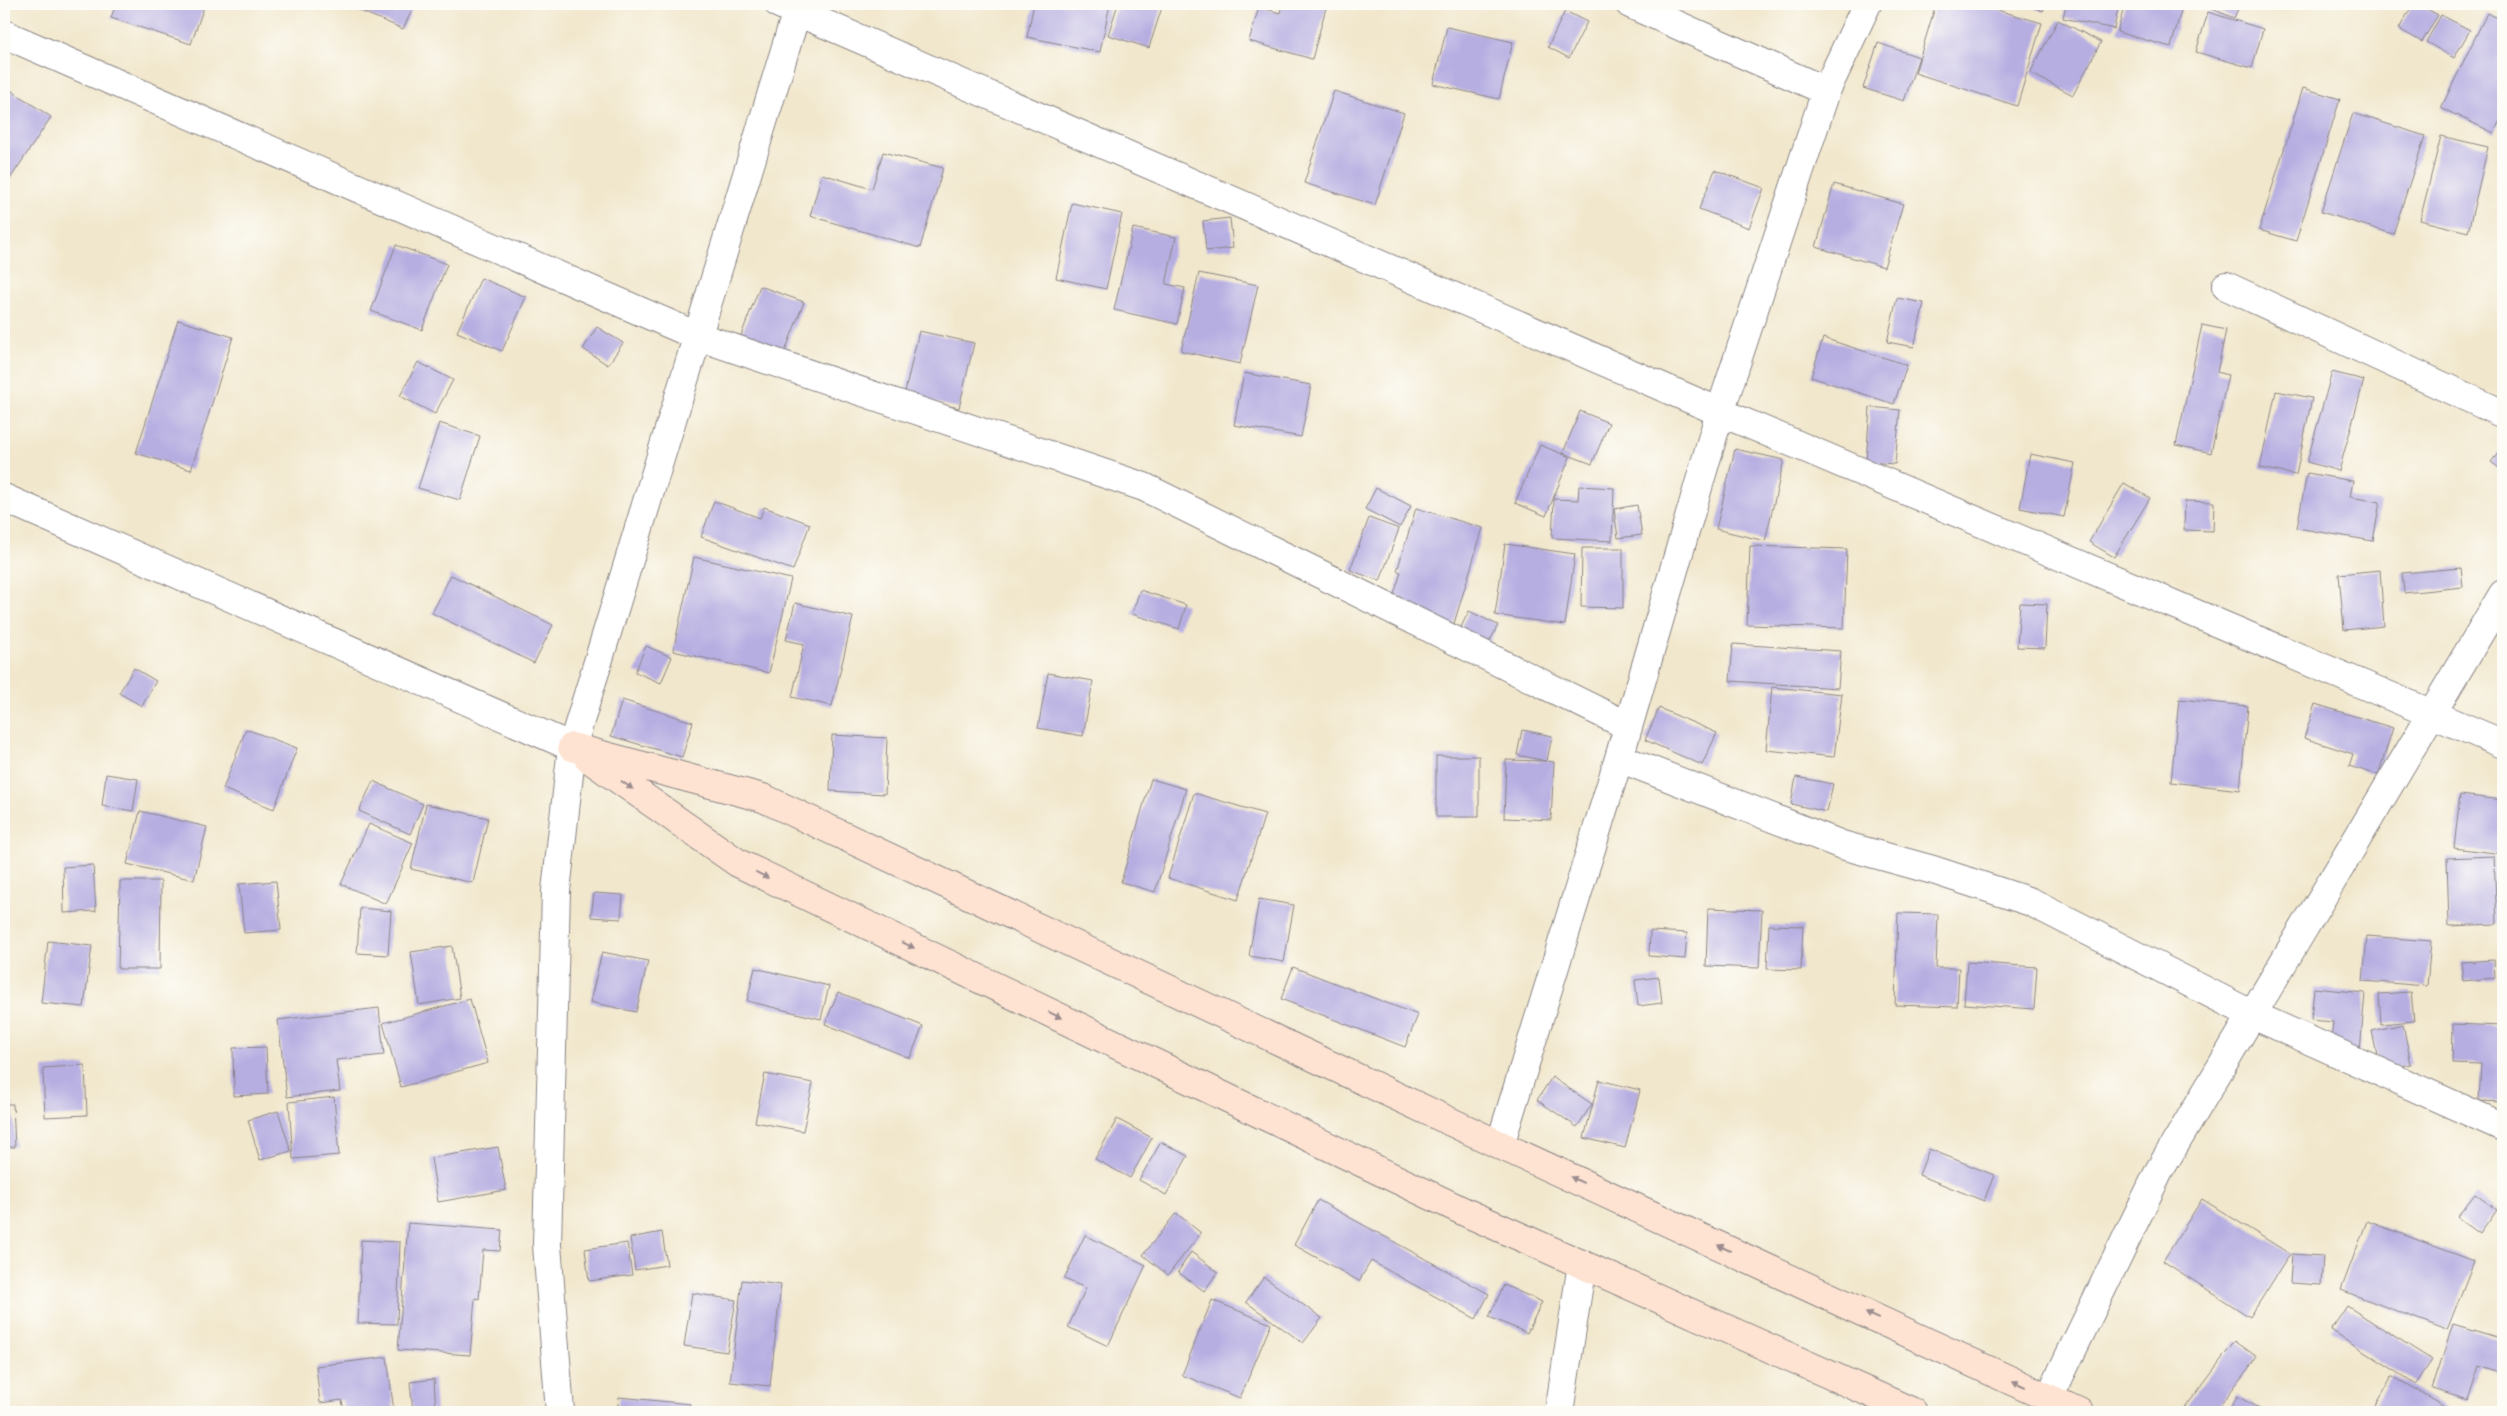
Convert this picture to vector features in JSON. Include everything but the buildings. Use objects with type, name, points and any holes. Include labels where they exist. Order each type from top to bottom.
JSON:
[{"type":"main road","points":[[572,747],[763,798],[1500,1145],[2079,1412]]},
{"type":"main road","points":[[572,747],[738,863],[1467,1214],[1913,1412]]},
{"type":"street","points":[[1630,4],[1826,91]]},
{"type":"street","points":[[1500,1145],[1619,758],[1720,412],[1826,91],[1868,4]]},
{"type":"street","points":[[560,1412],[547,1245],[556,891],[572,747],[696,336],[792,6],[1720,412],[2434,713],[2503,744]]},
{"type":"street","points":[[4,34],[696,336],[1144,487],[1628,726]]},
{"type":"street","points":[[2226,286],[2503,414]]},
{"type":"street","points":[[4,498],[572,747]]},
{"type":"street","points":[[2049,1398],[2159,1171],[2434,713],[2503,594]]},
{"type":"street","points":[[1619,758],[1842,844],[1932,870],[2031,902],[2253,1015],[2503,1127]]},
{"type":"street","points":[[1559,1412],[1582,1264]]}]
